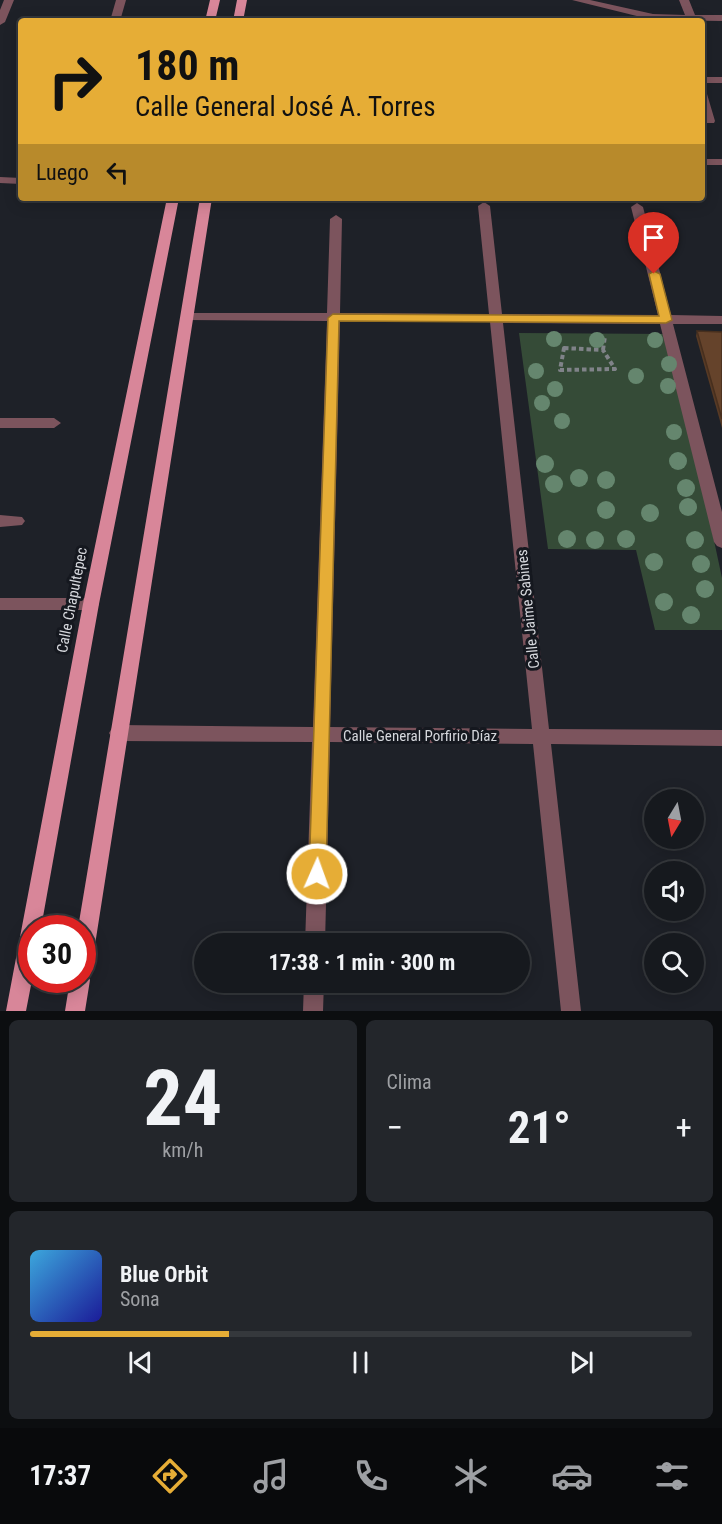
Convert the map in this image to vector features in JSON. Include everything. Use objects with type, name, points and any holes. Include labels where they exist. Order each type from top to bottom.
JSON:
[{"type":"main road","points":[[211,18],[215,0]]},
{"type":"main road","points":[[239,18],[242,0]]},
{"type":"main road","name":"Calle Chapultepec","points":[[16,1011],[91,604],[172,201]]},
{"type":"main road","points":[[90,915],[206,201]]},
{"type":"main road","points":[[75,1011],[78,993]]},
{"type":"street","points":[[0,22],[9,0]]},
{"type":"street","points":[[116,18],[121,0]]},
{"type":"street","points":[[577,0],[653,16],[722,18]]},
{"type":"street","points":[[684,0],[691,18]]},
{"type":"street","points":[[705,80],[722,80]]},
{"type":"street","points":[[705,104],[710,121]]},
{"type":"street","points":[[705,162],[722,162]]},
{"type":"street","points":[[1,184],[18,181]]},
{"type":"street","name":"Calle Jaime Sabines","points":[[484,206],[571,1011]]},
{"type":"street","points":[[637,207],[722,542]]},
{"type":"street","points":[[315,933],[336,219]]},
{"type":"street","points":[[187,316],[722,320]]},
{"type":"street","points":[[0,423],[54,423]]},
{"type":"street","points":[[0,521],[17,521]]},
{"type":"street","points":[[0,604],[91,604]]},
{"type":"street","name":"Calle General Porfirio Díaz","points":[[118,733],[722,738]]},
{"type":"street","points":[[314,993],[314,1011]]},
{"type":"path","points":[[564,348],[603,350],[615,369],[560,370],[564,348]]},
{"type":"green space","points":[[519,333],[670,334],[722,578],[722,630],[655,630],[636,550],[548,549]]},
{"type":"building","points":[[697,331],[722,332],[722,419]]},
{"type":"route","points":[[317,874],[333,318],[666,320],[654,274]]}]
